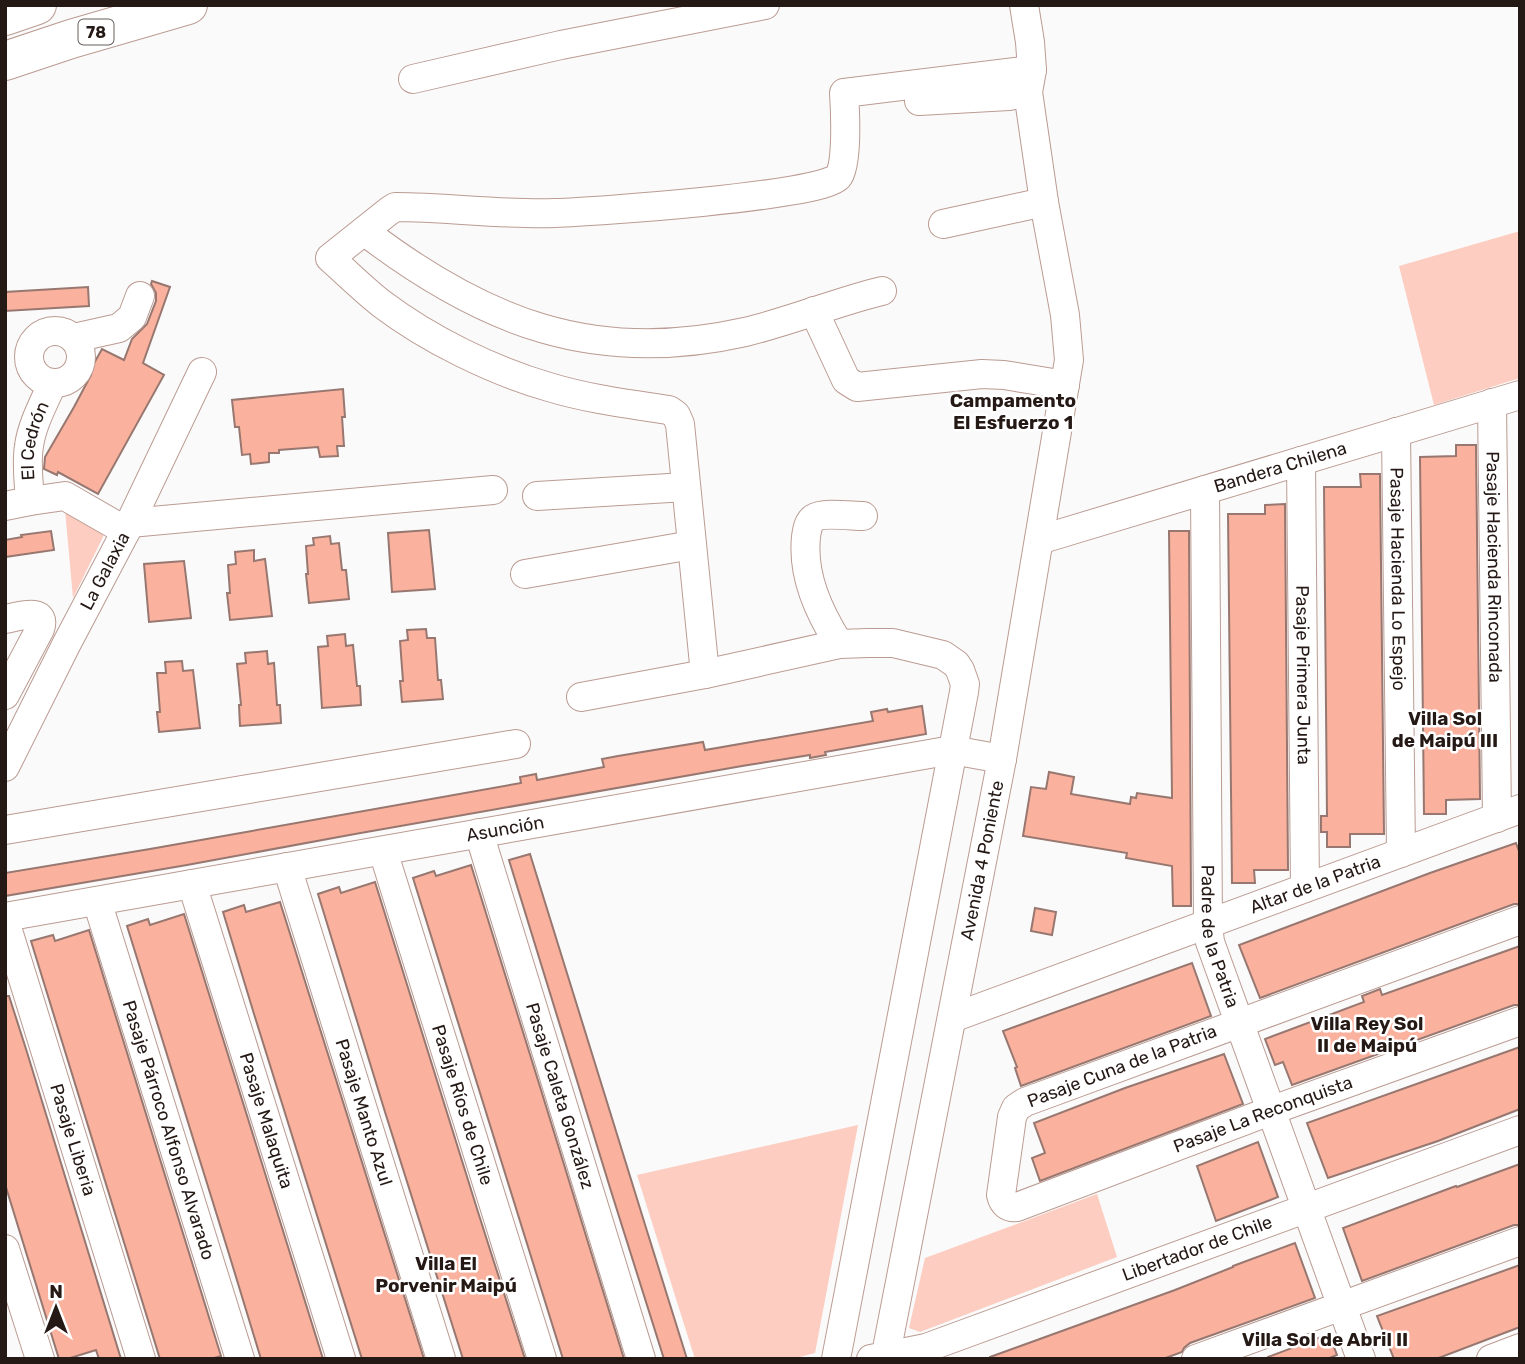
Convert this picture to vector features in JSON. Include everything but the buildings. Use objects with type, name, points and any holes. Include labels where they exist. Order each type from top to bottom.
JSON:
[{"type":"highway","points":[[5,16],[37,5]]},
{"type":"highway","name":"78","points":[[5,61],[188,5]]},
{"type":"street","points":[[413,79],[561,45],[765,5]]},
{"type":"street","name":"Avenida 4 Poniente","points":[[881,1358],[952,1018],[1002,759],[1067,373],[1065,315],[1044,202],[1030,81],[1030,42],[1024,5]]},
{"type":"street","points":[[705,674],[680,425],[676,415],[669,410],[599,399],[548,387],[489,365],[428,335],[382,304],[330,258],[396,207],[553,213],[659,206],[779,193],[828,183],[838,178],[841,173],[846,129],[851,120],[866,108],[916,101],[1009,96],[1030,81]]},
{"type":"street","points":[[943,224],[1044,202]]},
{"type":"street","points":[[364,231],[437,282],[479,305],[538,327],[592,340],[652,344],[708,338],[766,326],[882,291]]},
{"type":"street","points":[[74,338],[119,328],[132,317],[139,296]]},
{"type":"street","points":[[814,311],[846,380],[857,387],[982,374],[1067,373]]},
{"type":"street","points":[[57,330],[74,338],[82,354],[78,371],[68,381],[52,384],[38,377],[29,361],[31,346],[36,338],[48,331],[57,330]]},
{"type":"street","name":"La Galaxia","points":[[5,767],[128,527],[202,372]]},
{"type":"street","name":"El Cedrón","points":[[18,503],[28,472],[29,444],[52,384]]},
{"type":"street","name":"Bandera Chilena","points":[[1039,540],[1520,395]]},
{"type":"street","name":"Pasaje Hacienda Rinconada","points":[[1492,403],[1508,813]]},
{"type":"street","name":"Pasaje Hacienda Lo Espejo","points":[[1396,432],[1401,853]]},
{"type":"street","name":"Pasaje Primera Junta","points":[[1301,461],[1305,888]]},
{"type":"street","points":[[537,496],[686,487]]},
{"type":"street","points":[[18,503],[65,496],[128,527],[493,490]]},
{"type":"street","name":"Padre de la Patria","points":[[1205,490],[1208,925],[1213,952],[1361,1359]]},
{"type":"street","points":[[839,644],[817,604],[809,577],[805,549],[807,528],[818,516],[863,516]]},
{"type":"street","points":[[525,574],[692,545]]},
{"type":"street","points":[[5,619],[35,615],[41,618],[42,626],[5,695]]},
{"type":"street","points":[[581,697],[705,674],[839,644],[893,643],[943,655],[960,670],[965,684],[964,692],[836,1359]]},
{"type":"street","points":[[5,830],[516,744]]},
{"type":"street","name":"Asunción","points":[[5,919],[952,750],[1002,759]]},
{"type":"street","name":"Altar de la Patria","points":[[952,1018],[1508,813]]},
{"type":"street","name":"Pasaje Caleta González","points":[[479,833],[641,1359]]},
{"type":"street","name":"Pasaje Ríos de Chile","points":[[383,851],[542,1359]]},
{"type":"street","name":"Pasaje Manto Azul","points":[[287,867],[441,1359]]},
{"type":"street","name":"Pasaje Malaquita","points":[[192,884],[341,1359]]},
{"type":"street","name":"Pasaje Párroco Alfonso Alvarado","points":[[97,901],[240,1359]]},
{"type":"street","name":"Pasaje Liberia","points":[[5,919],[141,1359]]},
{"type":"street","name":"Pasaje Cuna de la Patria","points":[[1006,1205],[1001,1195],[1013,1117],[1020,1104],[1520,920]]},
{"type":"street","name":"Pasaje La Reconquista","points":[[1006,1205],[1017,1207],[1270,1111],[1520,1021]]},
{"type":"street","name":"Libertador de Chile","points":[[881,1358],[926,1348],[1520,1130]]},
{"type":"street","points":[[1196,1359],[1520,1241]]},
{"type":"street","points":[[5,1249],[40,1359]]},
{"type":"street","points":[[1491,1359],[1520,1348]]},
{"type":"shaded area","points":[[1520,231],[1520,378],[1434,405],[1399,266]]},
{"type":"shaded area","points":[[65,510],[104,528],[103,537],[73,598]]},
{"type":"shaded area","points":[[858,1125],[815,1353],[792,1359],[695,1359],[637,1175]]},
{"type":"shaded area","points":[[1097,1194],[1117,1257],[920,1332],[909,1328],[925,1258]]},
{"type":"district","name":"Campamento El Esfuerzo 1","points":[[1013,411]]},
{"type":"district","name":"Villa Sol de Maipú III","points":[[1445,729]]},
{"type":"district","name":"Villa Rey Sol II de Maipú","points":[[1367,1034]]},
{"type":"district","name":"Villa El Porvenir Maipú","points":[[446,1274]]},
{"type":"district","name":"Villa Sol de Abril II","points":[[1325,1339]]}]
